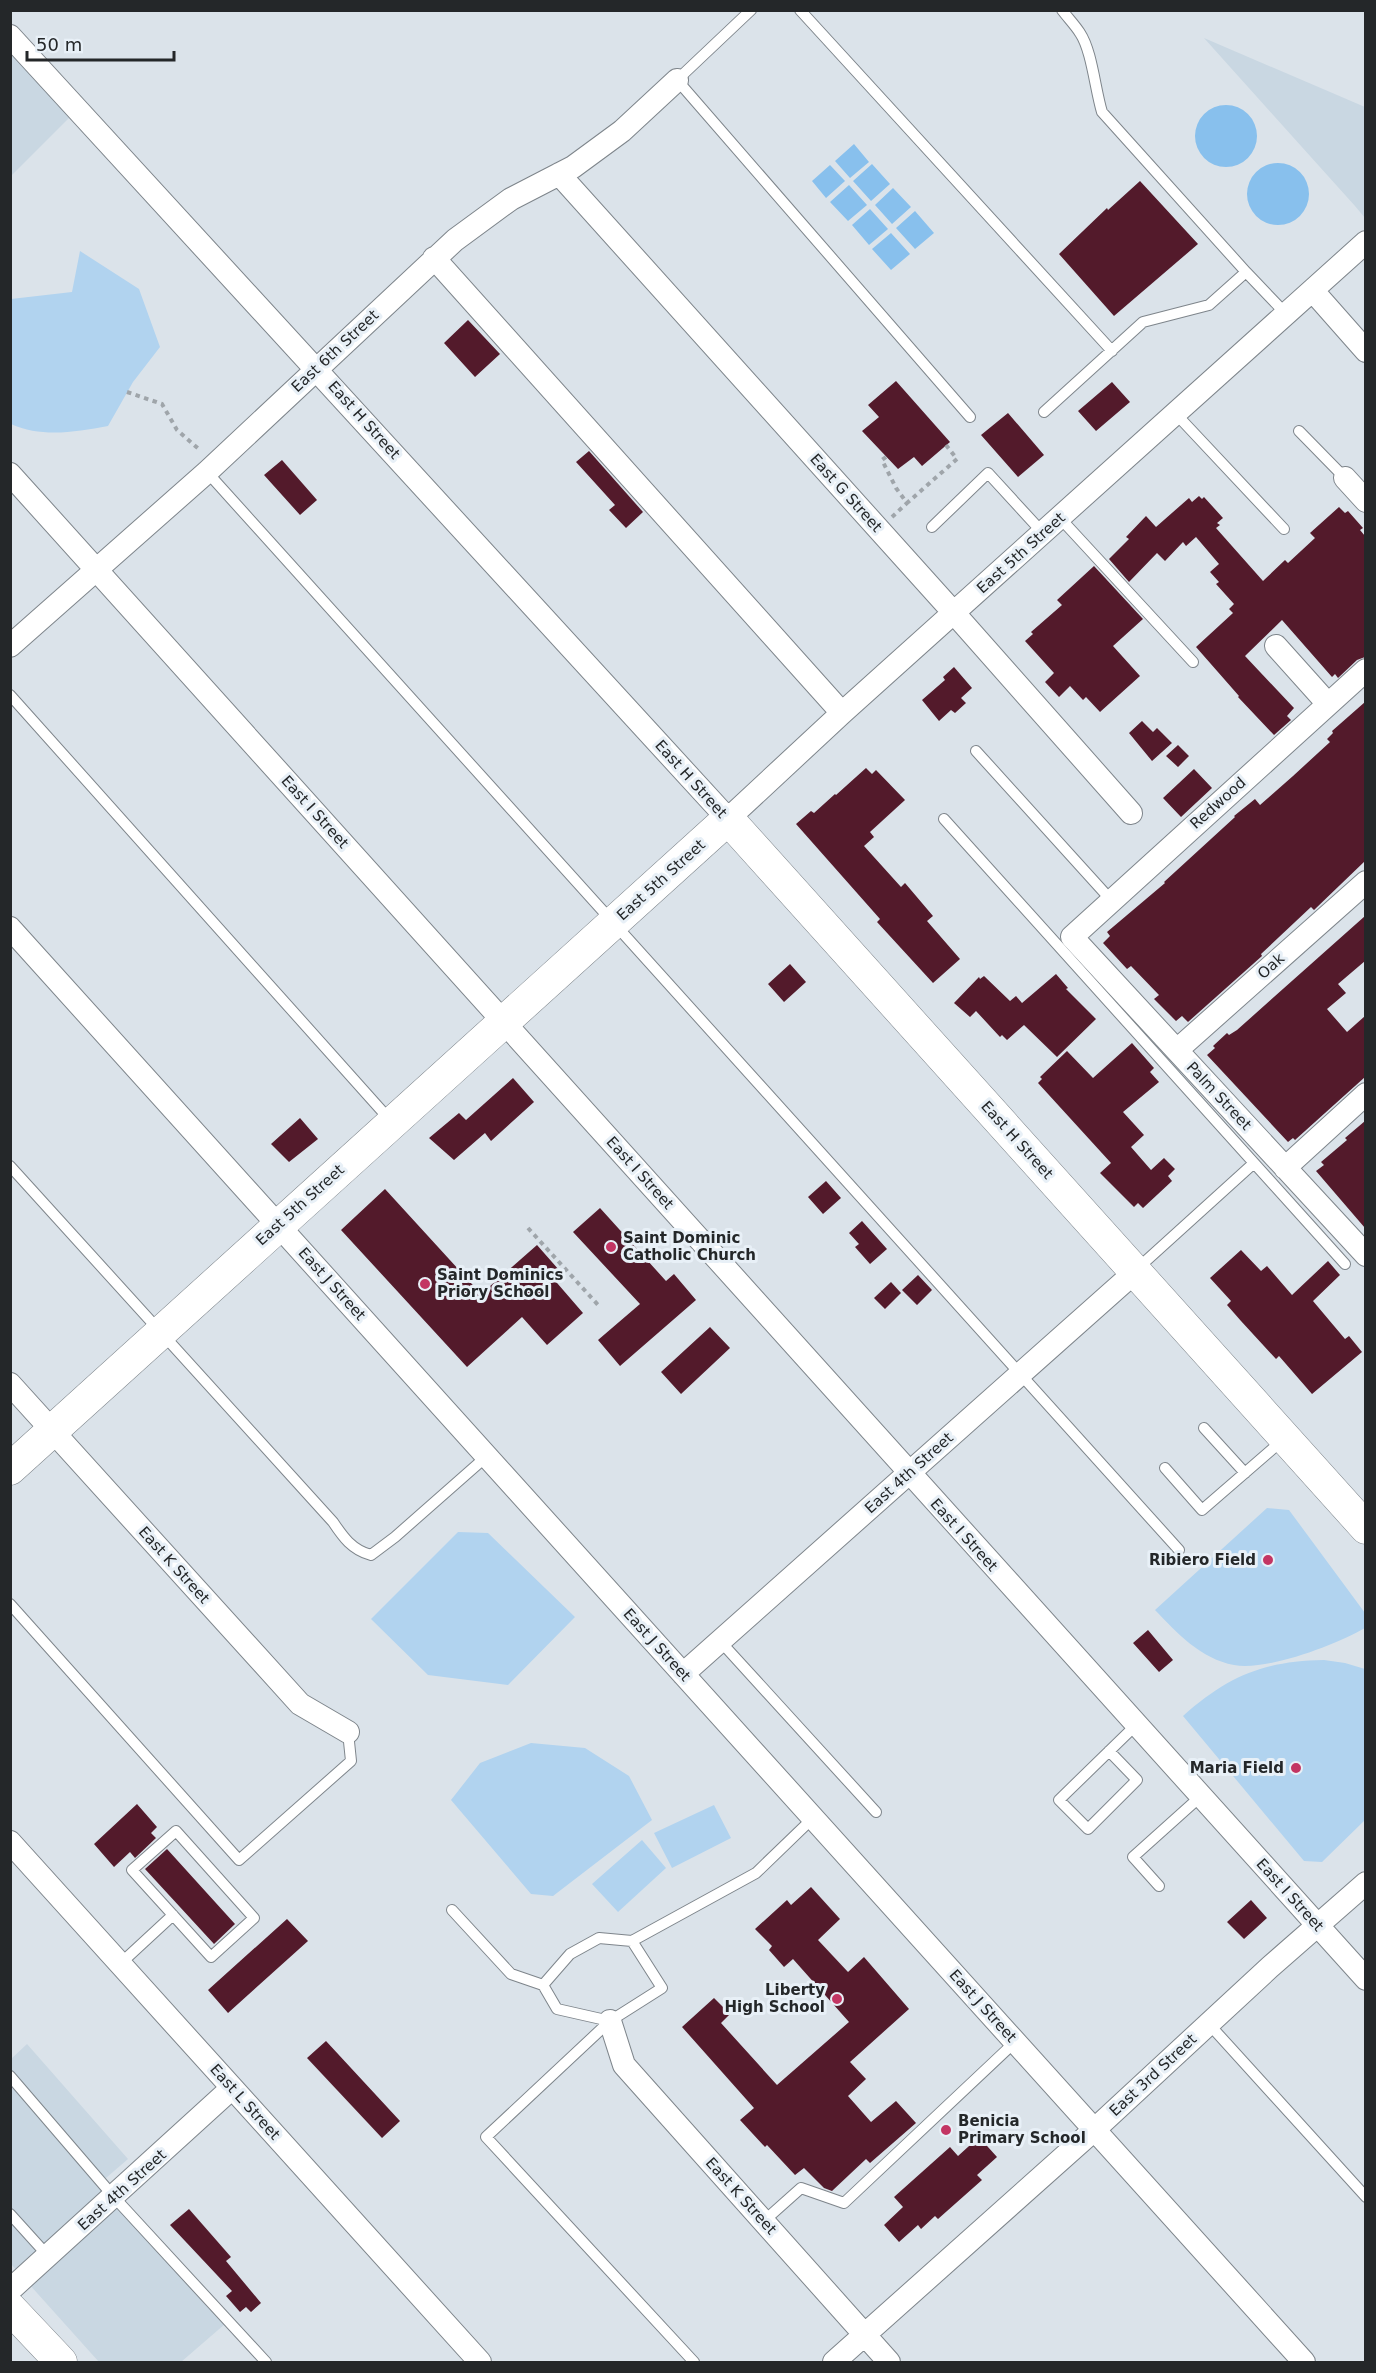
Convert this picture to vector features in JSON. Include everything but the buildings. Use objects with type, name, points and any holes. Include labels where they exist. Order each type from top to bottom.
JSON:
[{"type":"street","name":"East H Street","points":[[10,36],[728,819],[1365,1528]]},
{"type":"street","name":"East 6th Street","points":[[10,646],[211,468],[454,240],[511,199],[573,167],[622,131],[677,80]]},
{"type":"street","name":"East G Street","points":[[559,174],[1131,813]]},
{"type":"street","name":"East 5th Street","points":[[10,1469],[614,923],[842,713],[1287,315],[1365,242]]},
{"type":"street","points":[[434,258],[842,713]]},
{"type":"street","points":[[1313,291],[1365,351]]},
{"type":"street","name":"East I Street","points":[[10,474],[1365,1979]]},
{"type":"street","points":[[1345,478],[1365,501]]},
{"type":"street","points":[[1276,646],[1328,704]]},
{"type":"street","name":"Redwood","points":[[1072,937],[1365,670]]},
{"type":"street","name":"Oak","points":[[1177,1050],[1365,882]]},
{"type":"street","name":"East J Street","points":[[10,928],[1304,2362]]},
{"type":"street","name":"Palm Street","points":[[1072,937],[1285,1167],[1355,1259]]},
{"type":"street","points":[[1285,1167],[1365,1094]]},
{"type":"street","name":"East 4th Street","points":[[683,1674],[1135,1272]]},
{"type":"street","name":"East K Street","points":[[10,1384],[300,1704],[348,1732]]},
{"type":"street","name":"East L Street","points":[[10,1842],[480,2362]]},
{"type":"street","name":"East 3rd Street","points":[[834,2362],[1094,2130],[1208,2023],[1365,1882]]},
{"type":"street","name":"East K Street","points":[[610,2021],[624,2066],[890,2362]]},
{"type":"street","name":"East 4th Street","points":[[10,2290],[232,2088]]},
{"type":"street","points":[[10,2308],[61,2362]]},
{"type":"lane","points":[[751,10],[677,80],[970,417]]},
{"type":"lane","points":[[800,10],[1112,351]]},
{"type":"lane","points":[[1062,10],[1082,34],[1090,56],[1095,89],[1102,112],[1287,315]]},
{"type":"lane","points":[[1044,412],[1143,322],[1209,305],[1246,272]]},
{"type":"lane","points":[[1176,414],[1284,529]]},
{"type":"lane","points":[[1299,431],[1345,478]]},
{"type":"lane","points":[[211,468],[614,923],[1179,1550]]},
{"type":"lane","points":[[932,527],[988,473],[1043,533]]},
{"type":"lane","points":[[1060,518],[1193,662]]},
{"type":"lane","points":[[10,695],[392,1123]]},
{"type":"lane","points":[[976,751],[1111,900]]},
{"type":"lane","points":[[944,819],[1254,1162],[1355,1259]]},
{"type":"lane","points":[[1135,1272],[1254,1162]]},
{"type":"lane","points":[[10,1166],[162,1331],[333,1522],[347,1542],[360,1552],[371,1555],[395,1537],[487,1456]]},
{"type":"lane","points":[[1204,1428],[1245,1473]]},
{"type":"lane","points":[[1165,1468],[1202,1510],[1284,1439]]},
{"type":"lane","points":[[10,1604],[239,1860],[351,1761],[348,1732]]},
{"type":"lane","points":[[720,1641],[876,1812]]},
{"type":"lane","points":[[1109,1751],[1137,1780],[1088,1829],[1059,1800],[1109,1751],[1137,1724]]},
{"type":"lane","points":[[1160,1886],[1133,1857],[1201,1796]]},
{"type":"lane","points":[[543,1985],[570,1954],[599,1938],[632,1941],[756,1873],[813,1818]]},
{"type":"lane","points":[[176,1831],[254,1918],[211,1957],[173,1916],[132,1870],[176,1831]]},
{"type":"lane","points":[[452,1910],[511,1974],[543,1985],[557,2009],[610,2021]]},
{"type":"lane","points":[[120,1964],[173,1916]]},
{"type":"lane","points":[[632,1941],[662,1988],[610,2021],[486,2138],[694,2362]]},
{"type":"lane","points":[[1208,2023],[1365,2197]]},
{"type":"lane","points":[[764,2221],[801,2188],[843,2203],[1015,2042]]},
{"type":"lane","points":[[10,2076],[114,2197],[266,2362]]},
{"type":"lane","points":[[10,2214],[48,2256]]},
{"type":"path","points":[[127,392],[162,404],[177,430],[211,468]]},
{"type":"path","points":[[886,457],[882,460],[896,489],[907,503],[957,459],[946,445]]},
{"type":"path","points":[[528,1228],[599,1306]]},
{"type":"shaded area","points":[[1204,38],[1365,107],[1365,218],[1355,206]]},
{"type":"shaded area","points":[[11,47],[73,114],[11,176]]},
{"type":"shaded area","points":[[1220,105],[1232,105],[1248,114],[1255,124],[1257,136],[1255,148],[1248,158],[1232,167],[1220,167],[1209,162],[1200,153],[1195,142],[1195,130],[1200,119],[1209,110]]},
{"type":"shaded area","points":[[854,144],[869,162],[850,178],[835,161]]},
{"type":"shaded area","points":[[1272,163],[1284,163],[1300,172],[1307,182],[1309,194],[1307,206],[1300,216],[1284,225],[1272,225],[1261,220],[1252,211],[1247,200],[1247,188],[1252,177],[1261,168]]},
{"type":"shaded area","points":[[872,164],[890,184],[871,201],[853,181]]},
{"type":"shaded area","points":[[830,165],[845,181],[826,198],[812,181]]},
{"type":"shaded area","points":[[849,185],[867,205],[848,221],[830,202]]},
{"type":"shaded area","points":[[893,188],[911,207],[892,224],[875,205]]},
{"type":"shaded area","points":[[870,209],[888,229],[869,245],[852,225]]},
{"type":"shaded area","points":[[915,211],[934,233],[915,249],[896,228]]},
{"type":"shaded area","points":[[891,233],[910,254],[891,270],[872,249]]},
{"type":"shaded area","points":[[80,251],[139,289],[160,347],[133,382],[108,426],[47,432],[11,424],[11,299],[72,292]]},
{"type":"shaded area","name":"Ribiero Field","points":[[1267,1508],[1289,1510],[1365,1613],[1365,1628],[1319,1649],[1282,1660],[1248,1666],[1222,1662],[1190,1644],[1155,1610]]},
{"type":"shaded area","points":[[458,1532],[488,1533],[575,1617],[508,1685],[428,1675],[371,1619]]},
{"type":"shaded area","name":"Maria Field","points":[[1324,1660],[1365,1669],[1365,1820],[1322,1862],[1304,1861],[1183,1716],[1216,1691],[1248,1673],[1283,1664]]},
{"type":"shaded area","points":[[531,1743],[585,1748],[629,1776],[652,1820],[553,1896],[531,1894],[451,1800],[480,1763]]},
{"type":"shaded area","points":[[714,1805],[731,1838],[672,1868],[654,1833]]},
{"type":"shaded area","points":[[642,1840],[666,1868],[618,1912],[592,1884]]},
{"type":"shaded area","points":[[27,2044],[128,2159],[99,2184],[225,2324],[181,2362],[99,2362],[11,2264],[10,2060]]},
{"type":"place","name":"Saint Dominic Catholic Church","points":[[611,1247]]},
{"type":"place","name":"Saint Dominics Priory School","points":[[425,1284]]},
{"type":"place","name":"Ribiero Field","points":[[1268,1560]]},
{"type":"place","name":"Maria Field","points":[[1296,1768]]},
{"type":"place","name":"Liberty High School","points":[[837,1999]]},
{"type":"place","name":"Benicia Primary School","points":[[946,2130]]}]
